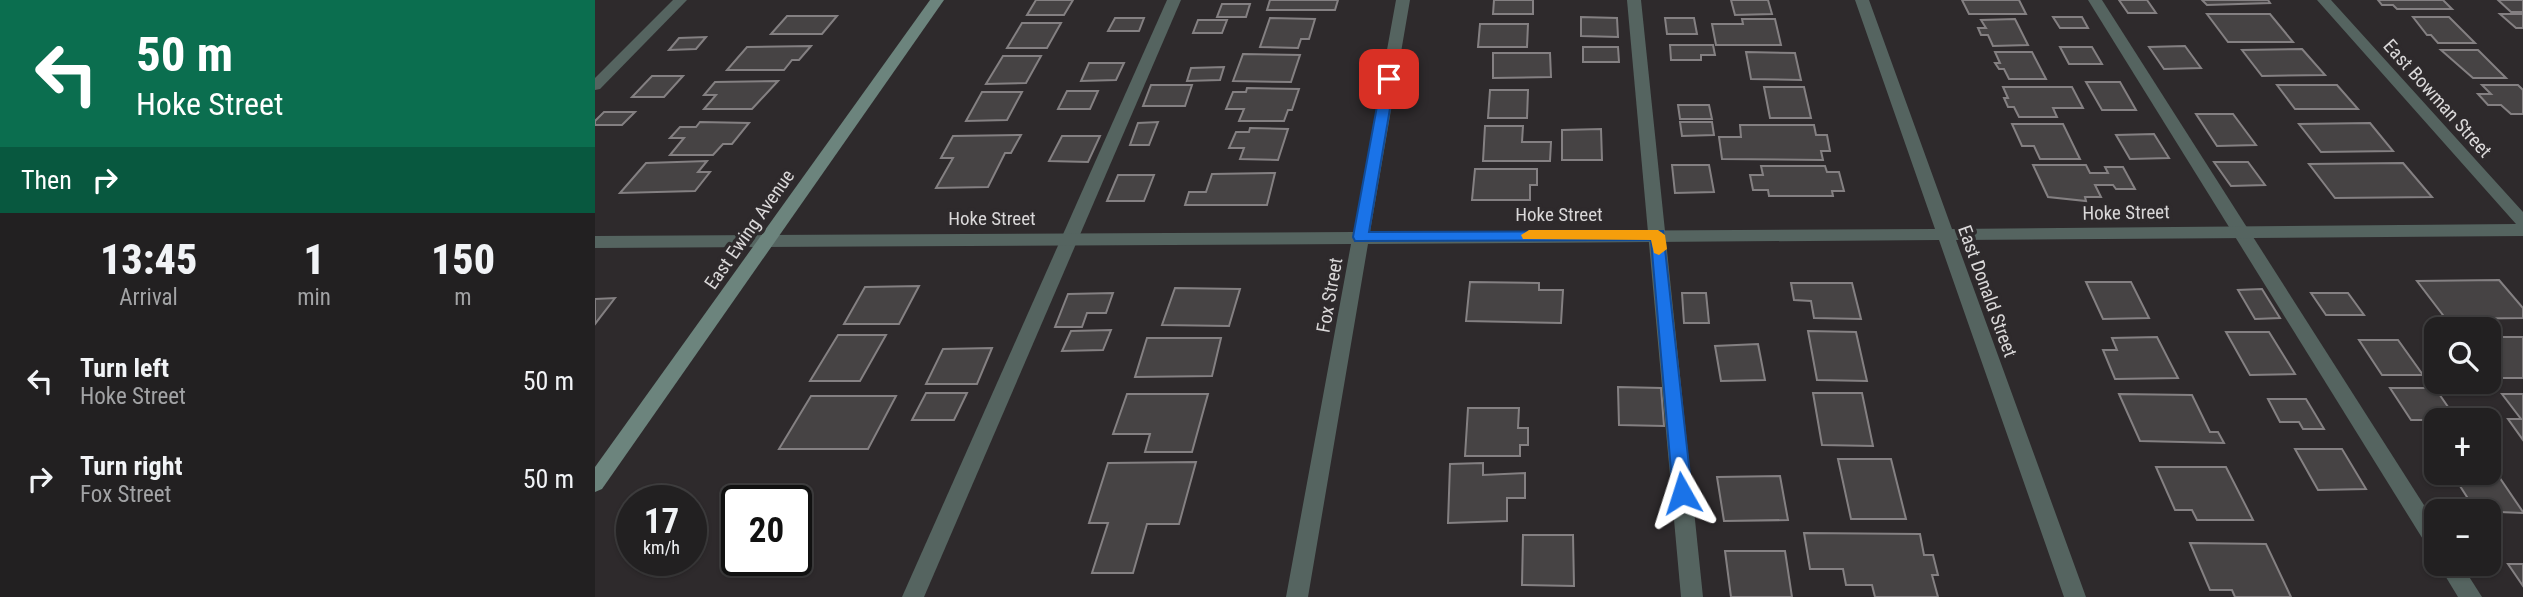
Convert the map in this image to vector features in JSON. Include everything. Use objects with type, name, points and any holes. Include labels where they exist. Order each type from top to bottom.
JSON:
[{"type":"street","points":[[595,86],[680,0]]},
{"type":"street","name":"East Ewing Avenue","points":[[595,483],[937,0]]},
{"type":"street","points":[[913,597],[1174,0]]},
{"type":"street","name":"Fox Street","points":[[1297,597],[1403,0]]},
{"type":"street","points":[[1635,0],[1692,597]]},
{"type":"street","name":"East Donald Street","points":[[1862,0],[2075,597]]},
{"type":"street","points":[[2095,0],[2424,523]]},
{"type":"street","name":"East Bowman Street","points":[[2324,0],[2523,222]]},
{"type":"street","name":"Hoke Street","points":[[595,242],[1658,235],[1997,236],[2523,230]]},
{"type":"street","points":[[2457,576],[2470,597]]},
{"type":"building","points":[[1036,0],[1073,0],[1064,15],[1027,15]]},
{"type":"building","points":[[1270,0],[1338,0],[1335,10],[1267,10]]},
{"type":"building","points":[[1494,0],[1533,0],[1533,14],[1493,14]]},
{"type":"building","points":[[1731,0],[1768,0],[1772,14],[1735,15]]},
{"type":"building","points":[[1962,0],[2019,0],[2026,14],[1969,14]]},
{"type":"building","points":[[2119,0],[2147,0],[2156,13],[2128,13]]},
{"type":"building","points":[[2202,0],[2268,0],[2270,3],[2207,5]]},
{"type":"building","points":[[2378,0],[2443,0],[2452,9],[2397,9],[2393,5],[2382,5]]},
{"type":"building","points":[[2498,0],[2523,0],[2523,12],[2511,12]]},
{"type":"building","points":[[1222,4],[1250,4],[1246,17],[1217,17]]},
{"type":"building","points":[[2207,14],[2270,14],[2293,42],[2228,42]]},
{"type":"building","points":[[2500,14],[2523,14],[2523,28],[2516,28]]},
{"type":"building","points":[[787,16],[837,16],[822,34],[771,34]]},
{"type":"building","points":[[1581,17],[1617,18],[1618,37],[1581,36]]},
{"type":"building","points":[[2053,17],[2082,17],[2088,28],[2060,28]]},
{"type":"building","points":[[2413,17],[2449,17],[2475,43],[2438,43],[2431,35],[2427,35]]},
{"type":"building","points":[[1115,18],[1144,18],[1139,31],[1108,31]]},
{"type":"building","points":[[1270,18],[1315,19],[1309,39],[1301,39],[1298,48],[1260,47]]},
{"type":"building","points":[[1665,18],[1694,18],[1697,34],[1667,34]]},
{"type":"building","points":[[1742,19],[1775,19],[1781,45],[1716,45],[1712,24],[1743,24]]},
{"type":"building","points":[[2015,19],[2028,45],[1993,46],[1988,35],[1981,35],[1978,28],[1986,28],[1981,20]]},
{"type":"building","points":[[1198,20],[1227,20],[1222,33],[1193,33]]},
{"type":"building","points":[[1022,23],[1061,23],[1047,48],[1007,48]]},
{"type":"building","points":[[1480,24],[1528,24],[1527,47],[1478,47]]},
{"type":"building","points":[[706,37],[696,49],[669,50],[679,38]]},
{"type":"building","points":[[1670,45],[1713,45],[1715,55],[1701,55],[1701,60],[1671,60]]},
{"type":"building","points":[[811,46],[799,60],[792,60],[784,70],[727,70],[747,47]]},
{"type":"building","points":[[2185,46],[2201,68],[2164,69],[2149,47]]},
{"type":"building","points":[[1583,47],[1618,47],[1619,62],[1583,62]]},
{"type":"building","points":[[2060,47],[2092,47],[2102,64],[2069,64]]},
{"type":"building","points":[[2302,49],[2325,75],[2262,76],[2242,50]]},
{"type":"building","points":[[2441,50],[2478,50],[2506,78],[2473,78]]},
{"type":"building","points":[[1746,52],[1795,53],[1801,80],[1751,79]]},
{"type":"building","points":[[1995,52],[2032,52],[2046,79],[2009,79],[2004,69],[1999,69],[1995,63],[2000,63]]},
{"type":"building","points":[[1493,53],[1550,53],[1551,77],[1493,78]]},
{"type":"building","points":[[1243,54],[1300,55],[1291,82],[1233,81]]},
{"type":"building","points":[[1003,56],[1041,56],[1026,83],[986,84]]},
{"type":"building","points":[[1089,63],[1124,63],[1116,80],[1081,81]]},
{"type":"building","points":[[1224,67],[1220,80],[1187,81],[1191,68]]},
{"type":"building","points":[[652,76],[683,76],[664,97],[632,97]]},
{"type":"building","points":[[778,81],[752,109],[704,109],[716,95],[704,95],[715,82]]},
{"type":"building","points":[[2086,82],[2120,82],[2136,110],[2102,110]]},
{"type":"building","points":[[1151,85],[1192,85],[1185,106],[1143,106]]},
{"type":"building","points":[[2277,85],[2337,85],[2358,109],[2295,109]]},
{"type":"building","points":[[2482,85],[2518,85],[2523,90],[2523,114],[2511,114],[2501,105],[2488,105],[2478,94],[2491,94]]},
{"type":"building","points":[[1764,87],[1804,87],[1811,118],[1770,118]]},
{"type":"building","points":[[2003,87],[2072,87],[2083,108],[2053,108],[2057,117],[2019,117],[2014,107],[2008,107],[2004,98],[2008,98]]},
{"type":"building","points":[[1247,88],[1299,89],[1292,110],[1288,110],[1284,121],[1239,121],[1244,109],[1226,109],[1233,92],[1246,92]]},
{"type":"building","points":[[1490,90],[1528,90],[1527,118],[1488,118]]},
{"type":"building","points":[[1067,91],[1098,91],[1090,109],[1058,109]]},
{"type":"building","points":[[982,92],[1022,92],[1007,120],[966,121]]},
{"type":"building","points":[[1678,105],[1709,105],[1712,119],[1680,119]]},
{"type":"building","points":[[604,112],[635,112],[622,125],[595,125],[595,121]]},
{"type":"building","points":[[2196,114],[2233,114],[2256,145],[2217,146]]},
{"type":"building","points":[[700,122],[749,123],[732,144],[723,144],[713,155],[670,155],[684,138],[670,138],[680,127],[696,127]]},
{"type":"building","points":[[1158,122],[1149,145],[1130,145],[1138,123]]},
{"type":"building","points":[[1680,122],[1712,122],[1714,135],[1682,136]]},
{"type":"building","points":[[2370,123],[2393,151],[2321,152],[2299,124]]},
{"type":"building","points":[[2012,124],[2063,124],[2080,159],[2040,159],[2034,146],[2022,146]]},
{"type":"building","points":[[1740,125],[1814,125],[1816,135],[1827,135],[1830,151],[1821,151],[1823,160],[1722,159],[1719,137],[1741,137]]},
{"type":"building","points":[[1485,126],[1523,126],[1522,142],[1551,142],[1550,161],[1483,161]]},
{"type":"building","points":[[1250,128],[1288,129],[1278,160],[1240,159],[1244,148],[1229,148],[1236,132],[1249,132]]},
{"type":"building","points":[[1601,129],[1602,160],[1562,160],[1562,130]]},
{"type":"building","points":[[2154,134],[2169,158],[2130,159],[2116,135]]},
{"type":"building","points":[[1021,135],[1011,153],[1005,153],[988,187],[936,188],[953,158],[941,158],[953,136]]},
{"type":"building","points":[[1062,136],[1100,136],[1088,162],[1049,161]]},
{"type":"building","points":[[707,161],[698,172],[710,172],[695,191],[620,193],[646,163]]},
{"type":"building","points":[[2214,162],[2248,162],[2265,185],[2231,186]]},
{"type":"building","points":[[2403,163],[2432,197],[2335,198],[2309,164]]},
{"type":"building","points":[[1672,165],[1709,165],[1714,192],[1675,193]]},
{"type":"building","points":[[2033,165],[2086,165],[2090,173],[2108,173],[2105,167],[2123,167],[2135,189],[2095,185],[2101,197],[2085,197],[2086,201],[2048,197]]},
{"type":"building","points":[[1761,166],[1825,166],[1827,172],[1839,172],[1844,191],[1832,191],[1833,196],[1769,196],[1768,190],[1753,190],[1750,175],[1763,175]]},
{"type":"building","points":[[1475,169],[1537,169],[1537,185],[1530,185],[1530,200],[1472,200]]},
{"type":"building","points":[[1275,173],[1267,205],[1185,205],[1189,192],[1206,192],[1212,174]]},
{"type":"building","points":[[1118,175],[1154,175],[1144,201],[1107,201]]},
{"type":"building","points":[[2499,280],[2523,308],[2523,318],[2444,317],[2417,281]]},
{"type":"building","points":[[1470,282],[1539,283],[1539,290],[1563,290],[1561,323],[1466,321]]},
{"type":"building","points":[[2086,282],[2131,282],[2149,318],[2103,319]]},
{"type":"building","points":[[1791,283],[1852,283],[1861,319],[1814,318],[1811,301],[1794,300]]},
{"type":"building","points":[[919,286],[899,324],[844,324],[865,287]]},
{"type":"building","points":[[1175,288],[1240,289],[1229,326],[1162,325]]},
{"type":"building","points":[[2262,289],[2280,318],[2255,319],[2238,290]]},
{"type":"building","points":[[1113,293],[1106,313],[1087,313],[1082,327],[1055,327],[1068,294]]},
{"type":"building","points":[[1682,293],[1706,293],[1709,323],[1684,323]]},
{"type":"building","points":[[2311,293],[2348,293],[2364,315],[2326,315]]},
{"type":"building","points":[[615,298],[595,324],[595,299]]},
{"type":"building","points":[[1111,330],[1103,350],[1062,351],[1071,331]]},
{"type":"building","points":[[1808,331],[1856,332],[1867,381],[1817,380]]},
{"type":"building","points":[[2226,332],[2269,332],[2295,374],[2250,375]]},
{"type":"building","points":[[838,335],[886,335],[860,381],[810,381]]},
{"type":"building","points":[[2157,337],[2178,378],[2115,379],[2103,350],[2117,350],[2112,338]]},
{"type":"building","points":[[2501,337],[2523,337],[2523,378],[2501,378]]},
{"type":"building","points":[[1147,338],[1221,338],[1212,376],[1135,377]]},
{"type":"building","points":[[2359,340],[2398,340],[2423,375],[2382,375]]},
{"type":"building","points":[[1758,344],[1765,380],[1721,381],[1715,346]]},
{"type":"building","points":[[992,348],[977,384],[926,384],[943,349]]},
{"type":"building","points":[[1618,387],[1661,388],[1664,426],[1619,425]]},
{"type":"building","points":[[2390,388],[2424,388],[2424,394],[2439,394],[2449,408],[2424,408],[2424,420],[2411,420]]},
{"type":"building","points":[[926,393],[967,393],[954,420],[912,420]]},
{"type":"building","points":[[1813,393],[1862,393],[1873,446],[1822,445]]},
{"type":"building","points":[[1127,394],[1208,394],[1192,452],[1145,452],[1150,434],[1113,434]]},
{"type":"building","points":[[2119,394],[2192,395],[2210,432],[2218,432],[2224,443],[2140,441]]},
{"type":"building","points":[[2502,394],[2523,394],[2523,440],[2508,419],[2521,419]]},
{"type":"building","points":[[811,396],[896,396],[868,449],[779,449]]},
{"type":"building","points":[[2268,399],[2306,399],[2324,429],[2303,429],[2299,422],[2280,422]]},
{"type":"building","points":[[1468,408],[1519,408],[1518,428],[1528,428],[1528,445],[1520,445],[1520,456],[1465,456]]},
{"type":"building","points":[[2295,449],[2342,449],[2366,489],[2318,490]]},
{"type":"building","points":[[1838,459],[1891,459],[1906,519],[1851,519]]},
{"type":"building","points":[[1196,462],[1179,524],[1147,524],[1133,573],[1092,573],[1108,523],[1089,523],[1108,463]]},
{"type":"building","points":[[1483,463],[1483,475],[1525,473],[1525,498],[1507,498],[1507,521],[1448,523],[1450,464]]},
{"type":"building","points":[[2156,467],[2226,467],[2253,520],[2197,520],[2192,510],[2175,510]]},
{"type":"building","points":[[1780,476],[1788,520],[1724,521],[1717,477]]},
{"type":"building","points":[[2501,480],[2523,513],[2501,512],[2501,499],[2468,499],[2459,485],[2501,485]]},
{"type":"building","points":[[1804,533],[1920,534],[1924,555],[1933,555],[1938,575],[1932,575],[1938,597],[1875,597],[1872,585],[1846,585],[1843,569],[1810,569]]},
{"type":"building","points":[[1523,535],[1573,535],[1574,586],[1522,585]]},
{"type":"building","points":[[2190,543],[2266,544],[2291,597],[2235,597],[2232,590],[2210,590]]},
{"type":"building","points":[[1725,551],[1785,551],[1792,597],[1731,597]]},
{"type":"building","points":[[2508,564],[2523,564],[2523,586]]},
{"type":"slow traffic","points":[[1529,235],[1658,235],[1659,249]]},
{"type":"route","points":[[1389,79],[1361,237],[1658,235],[1682,493]]}]
